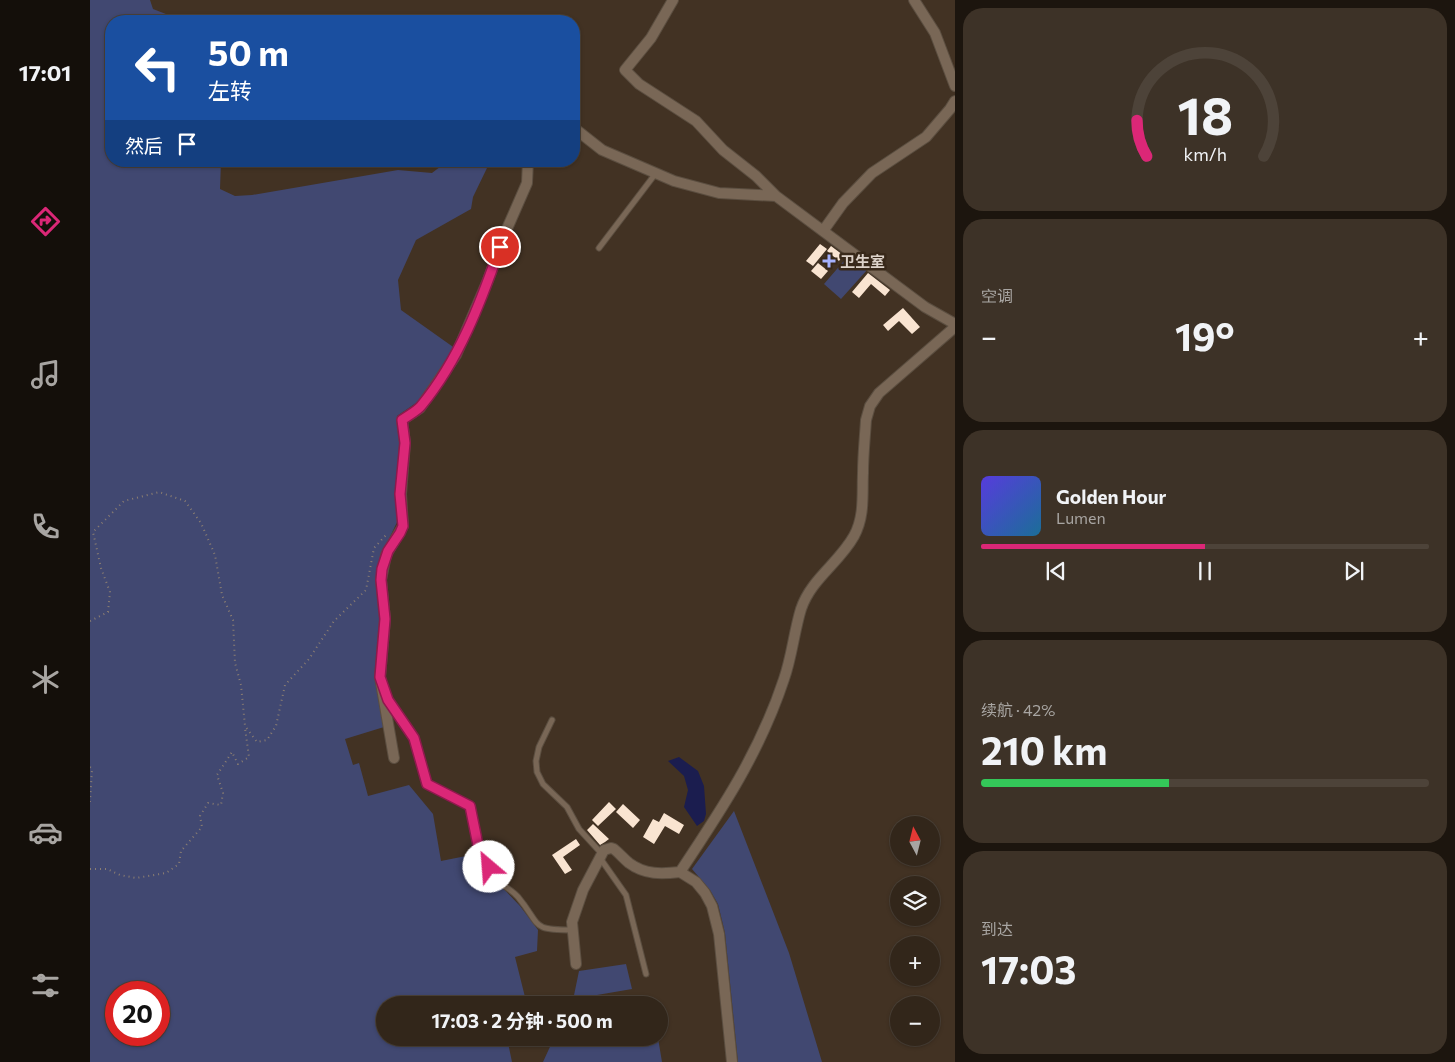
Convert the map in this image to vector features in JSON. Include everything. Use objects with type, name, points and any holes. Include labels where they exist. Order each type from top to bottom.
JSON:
[{"type":"street","points":[[673,0],[651,38],[625,70],[639,84],[696,121],[723,150],[756,176],[776,196],[926,307],[955,325],[879,393],[870,406],[866,420],[862,509],[857,528],[850,542],[813,585],[808,594],[801,609],[785,678],[760,742],[731,796],[680,872]]},
{"type":"street","points":[[914,0],[936,33],[955,86]]},
{"type":"street","points":[[823,231],[843,203],[872,174],[926,137],[955,101]]},
{"type":"street","points":[[580,133],[602,150],[674,181],[719,193],[776,196]]},
{"type":"street","points":[[394,758],[380,680],[385,619],[381,580],[382,569],[388,551],[403,526],[400,494],[405,443],[402,420],[420,408],[456,355],[526,183],[527,167]]},
{"type":"street","points":[[576,964],[572,922],[583,890],[604,850],[611,848],[630,864],[647,871],[658,874],[680,872],[696,882],[712,906],[719,934],[732,1062]]},
{"type":"lane","points":[[599,248],[656,173]]},
{"type":"lane","points":[[380,680],[388,700],[414,738],[427,784],[470,806],[479,850],[497,880],[517,896],[533,920],[541,928],[548,930],[572,930]]},
{"type":"lane","points":[[552,720],[540,747],[536,761],[537,772],[543,784],[567,807],[579,829],[601,856],[626,895],[646,974]]},
{"type":"path","points":[[90,621],[108,612],[110,592],[93,532],[124,500],[159,492],[185,501],[201,523],[215,554],[222,595],[233,620],[235,663],[241,685],[249,757],[238,764],[232,752],[217,775],[223,793],[221,805],[208,803],[200,816],[202,826],[181,851],[179,864],[166,873],[136,878],[120,875],[107,868],[90,870]]},
{"type":"path","points":[[245,726],[257,742],[267,740],[276,726],[285,686],[309,658],[334,622],[366,590],[374,548],[386,534]]},
{"type":"path","points":[[90,767],[92,769],[90,802]]},
{"type":"shaded area","points":[[90,0],[150,0],[153,9],[168,15],[105,15],[105,167],[221,167],[220,189],[235,196],[252,195],[398,170],[432,173],[441,167],[487,168],[473,197],[471,209],[416,240],[398,280],[401,310],[456,349],[419,401],[397,416],[401,440],[395,489],[398,520],[379,560],[384,727],[345,739],[353,765],[359,763],[368,796],[409,785],[433,814],[441,861],[471,855],[520,906],[538,930],[537,951],[515,957],[525,996],[376,996],[376,1046],[509,1046],[512,1062],[90,1062]]},
{"type":"shaded area","points":[[849,255],[867,270],[841,299],[824,284]]},
{"type":"shaded area","points":[[679,757],[698,771],[704,786],[706,814],[704,821],[697,826],[684,807],[688,790],[684,776],[668,761]]},
{"type":"shaded area","points":[[734,811],[789,953],[822,1062],[738,1062],[725,933],[718,904],[710,890],[692,869]]},
{"type":"shaded area","points":[[626,964],[632,989],[597,996],[574,996],[579,971]]},
{"type":"shaded area","points":[[550,1046],[659,1046],[662,1062],[543,1062]]},
{"type":"building","points":[[820,244],[827,249],[813,266],[806,261]]},
{"type":"building","points":[[831,246],[843,255],[839,261],[827,251]]},
{"type":"building","points":[[818,263],[828,271],[821,279],[811,271]]},
{"type":"building","points":[[868,273],[890,290],[885,296],[871,284],[859,298],[852,292]]},
{"type":"building","points":[[903,308],[920,327],[912,334],[899,321],[888,331],[883,325]]},
{"type":"building","points":[[609,802],[616,809],[598,826],[592,820]]},
{"type":"building","points":[[623,804],[640,820],[633,828],[616,812]]},
{"type":"building","points":[[664,813],[684,825],[679,834],[665,826],[654,844],[643,837],[653,819],[659,822]]},
{"type":"building","points":[[593,824],[609,839],[600,845],[587,830]]},
{"type":"building","points":[[576,839],[580,845],[563,857],[572,870],[565,874],[552,855]]},
{"type":"place","name":"卫生室","points":[[829,261]]},
{"type":"route","points":[[489,867],[480,854],[470,806],[427,784],[414,738],[388,700],[380,680],[385,619],[381,580],[386,555],[403,526],[400,494],[405,443],[402,420],[420,408],[456,355],[500,247]]}]
